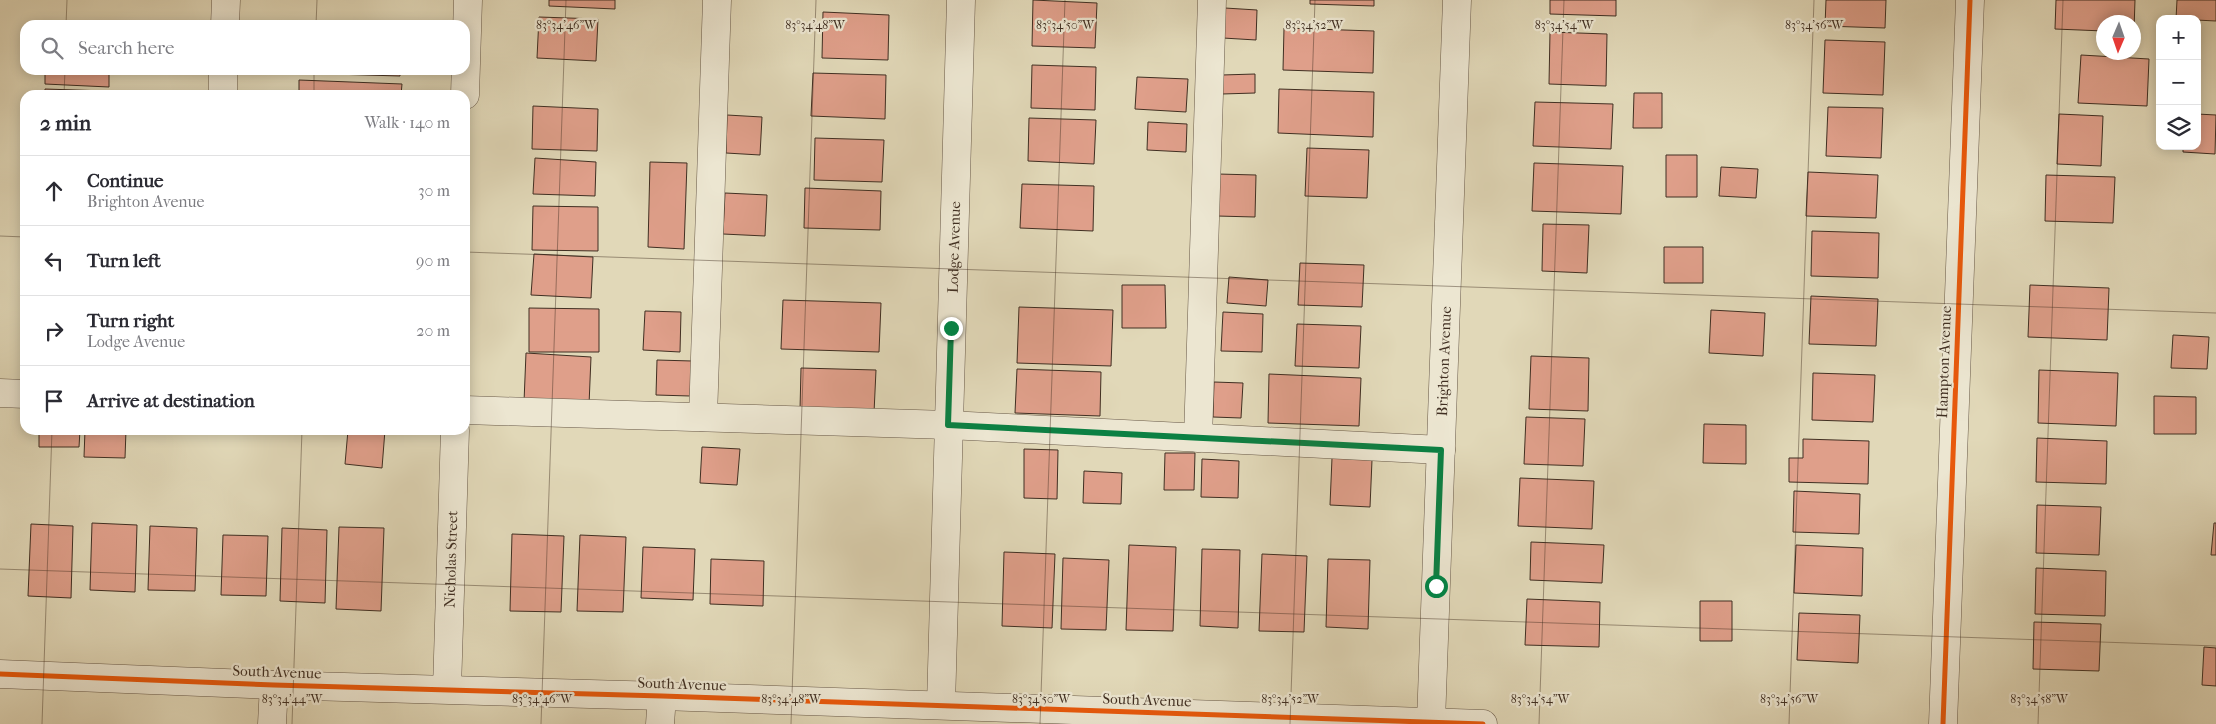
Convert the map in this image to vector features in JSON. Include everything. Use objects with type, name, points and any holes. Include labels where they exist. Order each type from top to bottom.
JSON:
[{"type":"street","points":[[225,20],[226,0]]},
{"type":"street","points":[[467,20],[468,0]]},
{"type":"street","points":[[703,418],[717,0]]},
{"type":"street","name":"Lodge Avenue","points":[[941,705],[961,0]]},
{"type":"street","points":[[1198,438],[1212,0]]},
{"type":"street","name":"Brighton Avenue","points":[[1431,722],[1458,0]]},
{"type":"street","name":"Hampton Avenue","points":[[1943,724],[1970,0]]},
{"type":"street","points":[[223,75],[223,90]]},
{"type":"street","points":[[465,90],[466,75]]},
{"type":"street","points":[[0,393],[20,394]]},
{"type":"street","points":[[470,410],[948,425],[1441,450]]},
{"type":"street","name":"Nicholas Street","points":[[447,689],[455,435]]},
{"type":"street","name":"South Avenue","points":[[0,674],[274,685],[447,689],[1483,724]]},
{"type":"street","points":[[272,724],[274,685]]},
{"type":"street","points":[[660,724],[662,696]]},
{"type":"building","points":[[549,0],[615,0],[615,9],[549,6]]},
{"type":"building","points":[[1033,0],[1097,3],[1095,48],[1032,46]]},
{"type":"building","points":[[1310,0],[1374,0],[1374,6],[1310,4]]},
{"type":"building","points":[[1550,0],[1616,0],[1616,16],[1550,14]]},
{"type":"building","points":[[1826,0],[1886,0],[1885,28],[1825,26]]},
{"type":"building","points":[[2056,0],[2135,0],[2134,15],[2096,15],[2096,31],[2055,29]]},
{"type":"building","points":[[2177,0],[2216,0],[2216,21],[2201,20],[2201,15],[2176,15]]},
{"type":"building","points":[[1225,8],[1257,10],[1256,40],[1223,38]]},
{"type":"building","points":[[823,12],[889,15],[888,60],[822,58]]},
{"type":"building","points":[[539,17],[598,19],[596,61],[537,58]]},
{"type":"building","points":[[1284,28],[1374,31],[1373,73],[1283,70]]},
{"type":"building","points":[[1550,32],[1607,34],[1606,86],[1549,84]]},
{"type":"building","points":[[1825,40],[1885,42],[1883,95],[1823,93]]},
{"type":"building","points":[[2081,55],[2096,56],[2096,60],[2149,59],[2147,106],[2078,103]]},
{"type":"building","points":[[1032,65],[1096,67],[1095,110],[1031,108]]},
{"type":"building","points":[[813,73],[886,75],[885,119],[811,116]]},
{"type":"building","points":[[1255,74],[1255,93],[1222,94],[1222,75]]},
{"type":"building","points":[[45,75],[109,75],[109,87],[45,84]]},
{"type":"building","points":[[366,75],[400,75],[400,76]]},
{"type":"building","points":[[1137,77],[1188,79],[1186,112],[1135,109]]},
{"type":"building","points":[[299,80],[402,84],[401,90],[299,90]]},
{"type":"building","points":[[1279,89],[1374,92],[1373,137],[1278,133]]},
{"type":"building","points":[[1634,93],[1662,93],[1662,128],[1633,128]]},
{"type":"building","points":[[1535,102],[1613,104],[1611,149],[1533,146]]},
{"type":"building","points":[[533,106],[598,109],[597,151],[532,149]]},
{"type":"building","points":[[1828,107],[1883,108],[1881,158],[1826,156]]},
{"type":"building","points":[[2059,114],[2103,116],[2101,166],[2057,164]]},
{"type":"building","points":[[2201,114],[2216,115],[2215,154],[2183,152],[2183,150],[2201,150]]},
{"type":"building","points":[[727,115],[762,117],[760,155],[726,153]]},
{"type":"building","points":[[1029,118],[1096,120],[1094,164],[1028,161]]},
{"type":"building","points":[[1148,122],[1187,124],[1186,152],[1147,150]]},
{"type":"building","points":[[815,138],[884,140],[882,182],[814,180]]},
{"type":"building","points":[[1307,148],[1369,150],[1367,198],[1305,196]]},
{"type":"building","points":[[1666,155],[1697,155],[1697,197],[1666,197]]},
{"type":"building","points":[[535,158],[596,162],[595,196],[533,194]]},
{"type":"building","points":[[650,162],[687,163],[684,249],[648,247]]},
{"type":"building","points":[[1534,163],[1623,166],[1621,214],[1532,211]]},
{"type":"building","points":[[1721,167],[1758,169],[1756,198],[1719,196]]},
{"type":"building","points":[[1808,172],[1878,175],[1876,218],[1806,216]]},
{"type":"building","points":[[1218,174],[1256,175],[1255,217],[1217,216]]},
{"type":"building","points":[[2046,175],[2115,177],[2113,223],[2045,221]]},
{"type":"building","points":[[1022,184],[1094,186],[1093,231],[1020,228]]},
{"type":"building","points":[[805,188],[881,191],[880,230],[804,228]]},
{"type":"building","points":[[725,193],[767,195],[765,236],[723,234]]},
{"type":"building","points":[[533,206],[598,207],[598,251],[532,250]]},
{"type":"building","points":[[1543,224],[1589,225],[1587,273],[1542,271]]},
{"type":"building","points":[[1812,231],[1879,233],[1878,278],[1811,276]]},
{"type":"building","points":[[1664,247],[1703,247],[1703,283],[1664,283]]},
{"type":"building","points":[[534,254],[593,257],[591,298],[531,295]]},
{"type":"building","points":[[1300,263],[1364,265],[1362,307],[1298,305]]},
{"type":"building","points":[[1229,277],[1268,280],[1266,306],[1227,303]]},
{"type":"building","points":[[1122,285],[1165,285],[1166,328],[1122,328]]},
{"type":"building","points":[[2030,285],[2109,288],[2107,340],[2028,337]]},
{"type":"building","points":[[1811,296],[1878,299],[1876,346],[1809,344]]},
{"type":"building","points":[[783,300],[881,303],[879,352],[781,349]]},
{"type":"building","points":[[1019,307],[1113,310],[1111,366],[1017,363]]},
{"type":"building","points":[[529,308],[599,309],[599,352],[529,352]]},
{"type":"building","points":[[1711,310],[1765,313],[1763,356],[1709,353]]},
{"type":"building","points":[[645,311],[681,312],[680,352],[643,350]]},
{"type":"building","points":[[1223,312],[1263,314],[1262,352],[1221,351]]},
{"type":"building","points":[[1297,324],[1361,326],[1359,368],[1295,366]]},
{"type":"building","points":[[2173,335],[2209,337],[2207,369],[2171,368]]},
{"type":"building","points":[[526,353],[591,357],[589,405],[524,402]]},
{"type":"building","points":[[1531,356],[1589,358],[1588,411],[1529,409]]},
{"type":"building","points":[[657,360],[692,361],[690,396],[656,395]]},
{"type":"building","points":[[801,368],[876,370],[874,413],[800,410]]},
{"type":"building","points":[[1017,369],[1101,372],[1100,416],[1015,413]]},
{"type":"building","points":[[2039,370],[2118,373],[2116,426],[2038,423]]},
{"type":"building","points":[[1813,373],[1875,375],[1873,422],[1812,420]]},
{"type":"building","points":[[1269,374],[1361,378],[1359,426],[1268,423]]},
{"type":"building","points":[[1214,382],[1243,383],[1241,418],[1213,417]]},
{"type":"building","points":[[2154,396],[2196,397],[2196,434],[2154,434]]},
{"type":"building","points":[[1526,417],[1585,419],[1583,466],[1524,464]]},
{"type":"building","points":[[1704,424],[1746,425],[1746,464],[1703,463]]},
{"type":"building","points":[[39,435],[80,435],[79,447],[39,447]]},
{"type":"building","points":[[85,435],[126,435],[125,458],[84,457]]},
{"type":"building","points":[[348,435],[385,435],[382,468],[345,464]]},
{"type":"building","points":[[2037,438],[2107,441],[2106,484],[2036,482]]},
{"type":"building","points":[[1803,439],[1869,441],[1868,484],[1789,482],[1789,458],[1803,458]]},
{"type":"building","points":[[702,447],[740,449],[737,485],[700,483]]},
{"type":"building","points":[[1024,449],[1058,450],[1057,499],[1024,498]]},
{"type":"building","points":[[1165,453],[1195,453],[1194,490],[1164,490]]},
{"type":"building","points":[[1332,458],[1372,460],[1370,507],[1330,505]]},
{"type":"building","points":[[1202,459],[1239,461],[1238,498],[1201,497]]},
{"type":"building","points":[[1084,471],[1122,473],[1121,504],[1083,503]]},
{"type":"building","points":[[1520,478],[1594,481],[1592,529],[1518,526]]},
{"type":"building","points":[[1794,491],[1860,494],[1859,534],[1793,532]]},
{"type":"building","points":[[2037,505],[2101,507],[2099,555],[2036,553]]},
{"type":"building","points":[[92,523],[137,525],[135,592],[90,590]]},
{"type":"building","points":[[2214,523],[2216,523],[2216,555],[2211,555]]},
{"type":"building","points":[[31,524],[73,526],[71,598],[28,596]]},
{"type":"building","points":[[150,526],[197,528],[195,591],[148,590]]},
{"type":"building","points":[[339,527],[384,528],[381,611],[336,609]]},
{"type":"building","points":[[282,528],[327,530],[325,603],[280,601]]},
{"type":"building","points":[[512,534],[564,536],[561,612],[510,611]]},
{"type":"building","points":[[223,535],[268,536],[266,596],[221,595]]},
{"type":"building","points":[[580,535],[626,537],[623,612],[577,611]]},
{"type":"building","points":[[1531,542],[1604,545],[1602,583],[1530,580]]},
{"type":"building","points":[[1129,545],[1176,547],[1173,631],[1126,630]]},
{"type":"building","points":[[1796,545],[1863,548],[1862,596],[1794,593]]},
{"type":"building","points":[[643,547],[695,549],[693,600],[641,598]]},
{"type":"building","points":[[1202,549],[1240,550],[1238,628],[1200,626]]},
{"type":"building","points":[[1004,552],[1055,554],[1052,628],[1002,626]]},
{"type":"building","points":[[1262,554],[1307,556],[1304,632],[1259,631]]},
{"type":"building","points":[[1063,558],[1109,560],[1106,630],[1061,629]]},
{"type":"building","points":[[711,559],[764,561],[763,606],[710,604]]},
{"type":"building","points":[[1328,559],[1370,560],[1368,629],[1326,627]]},
{"type":"building","points":[[2036,568],[2106,571],[2105,616],[2035,614]]},
{"type":"building","points":[[1527,599],[1600,602],[1599,647],[1525,645]]},
{"type":"building","points":[[1700,601],[1732,601],[1732,641],[1700,641]]},
{"type":"building","points":[[1799,613],[1860,615],[1858,663],[1797,660]]},
{"type":"building","points":[[2034,622],[2101,624],[2099,671],[2033,669]]},
{"type":"building","points":[[2204,647],[2216,648],[2216,686],[2202,685]]},
{"type":"cycle path","points":[[1943,724],[1970,0]]},
{"type":"cycle path","points":[[0,674],[274,685],[662,696],[1483,724]]},
{"type":"route","points":[[951,328],[948,425],[1441,450],[1436,586]]}]
